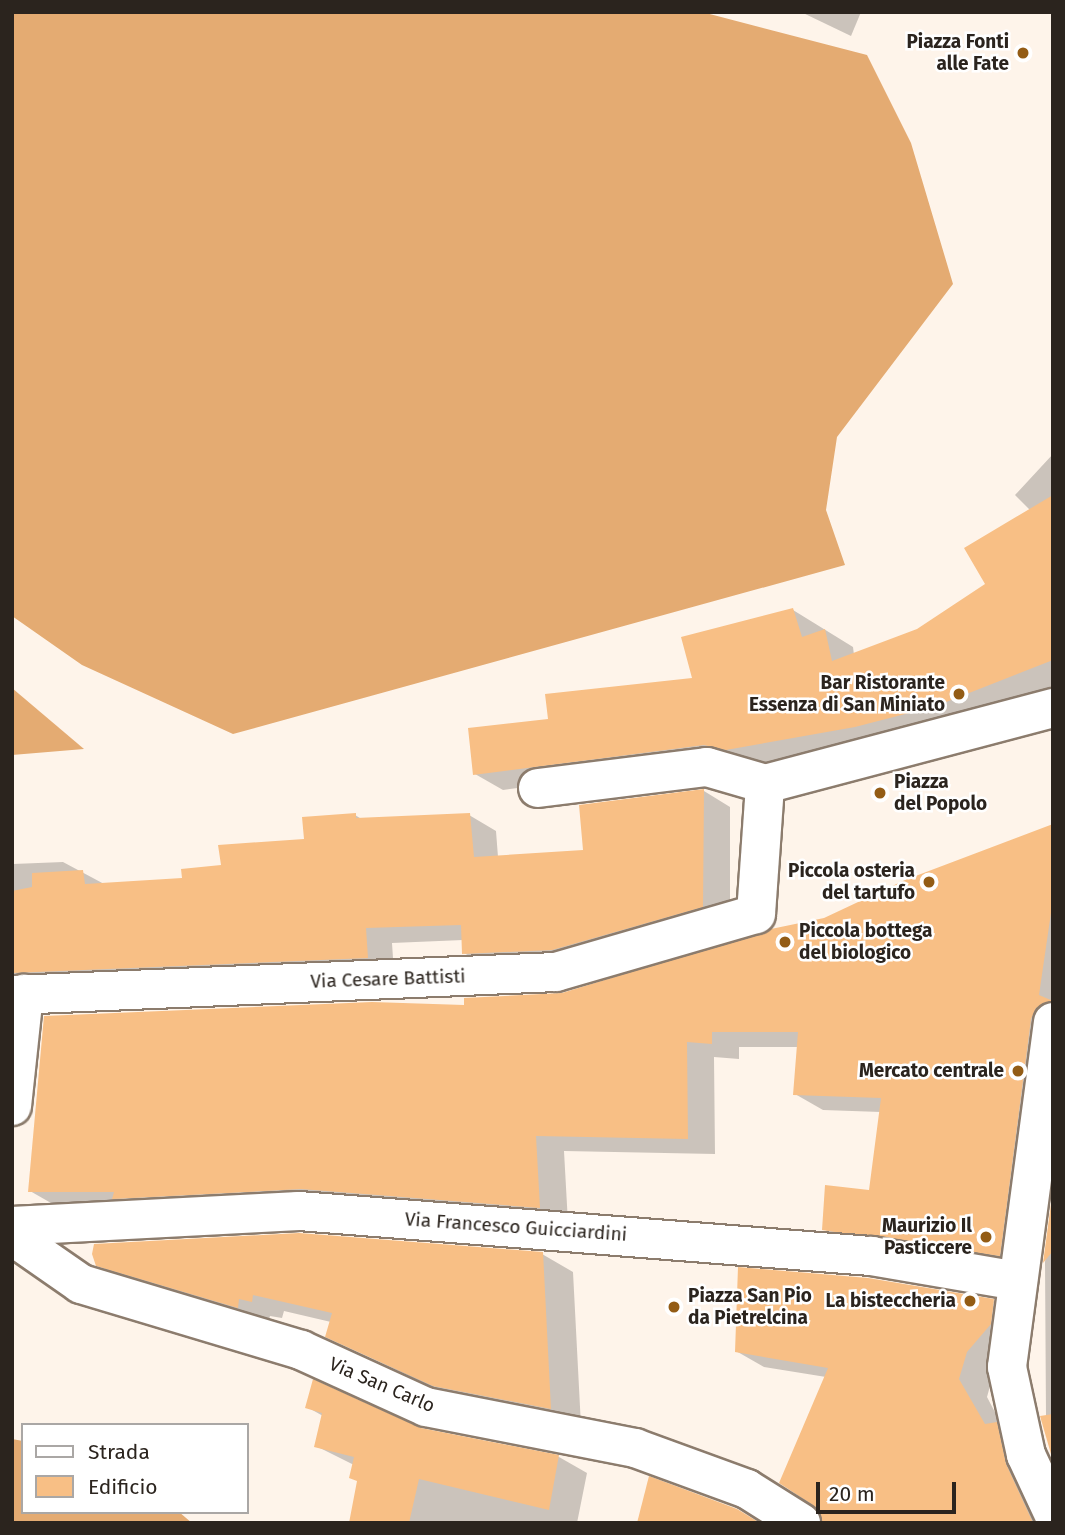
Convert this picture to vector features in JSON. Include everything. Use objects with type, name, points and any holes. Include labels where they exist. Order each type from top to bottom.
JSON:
[{"type":"main road","points":[[538,788],[707,767],[765,784],[1053,708]]},
{"type":"main road","name":"Via Cesare Battisti","points":[[18,994],[556,972],[756,914],[765,784]]},
{"type":"main road","points":[[12,1106],[18,994]]},
{"type":"main road","points":[[1053,1022],[1009,1331],[1012,1404],[1026,1455],[1053,1513]]},
{"type":"main road","name":"Via Francesco Guicciardini","points":[[12,1226],[299,1211],[872,1247],[1018,1280]]},
{"type":"main road","name":"Via San Carlo","points":[[12,1236],[80,1284],[300,1350],[426,1407],[635,1448],[747,1489],[801,1523]]},
{"type":"shaded area","points":[[12,12],[702,12],[867,55],[911,143],[953,284],[837,437],[826,510],[845,565],[233,734],[82,665],[12,616]]},
{"type":"shaded area","points":[[12,688],[84,749],[12,755]]},
{"type":"shaded area","points":[[12,1439],[21,1441],[21,1514],[181,1514],[192,1523],[12,1523]]},
{"type":"building","points":[[1053,495],[1053,660],[936,706],[855,727],[726,750],[704,745],[473,775],[468,728],[548,719],[545,694],[692,678],[681,637],[793,608],[802,637],[825,629],[832,661],[917,629],[985,584],[964,548]]},
{"type":"building","points":[[704,789],[703,907],[552,950],[462,954],[461,925],[366,928],[368,958],[12,973],[12,891],[32,887],[32,873],[83,870],[85,884],[182,878],[181,869],[221,865],[218,845],[304,839],[302,817],[356,813],[356,818],[470,813],[474,857],[583,850],[579,805]]},
{"type":"building","points":[[1053,824],[1053,899],[1039,995],[1053,1001],[1036,1008],[1031,1019],[1000,1256],[822,1230],[825,1185],[869,1190],[881,1098],[793,1095],[798,1032],[712,1032],[712,1044],[687,1042],[688,1139],[536,1136],[540,1208],[301,1189],[112,1199],[114,1192],[28,1192],[44,1016],[372,1002],[464,1005],[464,998],[562,993],[771,929],[824,918],[905,880]]},
{"type":"building","points":[[1053,1189],[1053,1251],[1043,1263]]},
{"type":"building","points":[[299,1233],[543,1252],[551,1409],[433,1386],[325,1337],[332,1313],[253,1295],[252,1302],[239,1299],[238,1308],[96,1266],[92,1254],[94,1244]]},
{"type":"building","points":[[738,1267],[868,1278],[994,1299],[991,1324],[967,1352],[959,1379],[985,1424],[997,1422],[1006,1464],[1033,1523],[823,1523],[813,1505],[779,1483],[828,1368],[735,1352]]},
{"type":"building","points":[[313,1379],[421,1428],[559,1455],[549,1510],[419,1479],[409,1523],[349,1523],[357,1481],[349,1478],[354,1457],[314,1447],[322,1413],[305,1408]]},
{"type":"building","points":[[1053,1414],[1053,1461],[1040,1416]]},
{"type":"building","points":[[649,1476],[737,1509],[760,1523],[637,1523]]},
{"type":"place","name":"Piazza Fonti alle Fate","points":[[1023,53]]},
{"type":"place","name":"Bar Ristorante Essenza di San Miniato","points":[[959,694]]},
{"type":"place","name":"Piazza del Popolo","points":[[880,793]]},
{"type":"place","name":"Piccola osteria del tartufo","points":[[929,882]]},
{"type":"place","name":"Piccola bottega del biologico","points":[[785,942]]},
{"type":"place","name":"Mercato centrale","points":[[1018,1071]]},
{"type":"place","name":"Maurizio Il Pasticcere","points":[[986,1237]]},
{"type":"place","name":"La bisteccheria","points":[[970,1301]]},
{"type":"place","name":"Piazza San Pio da Pietrelcina","points":[[674,1307]]}]
